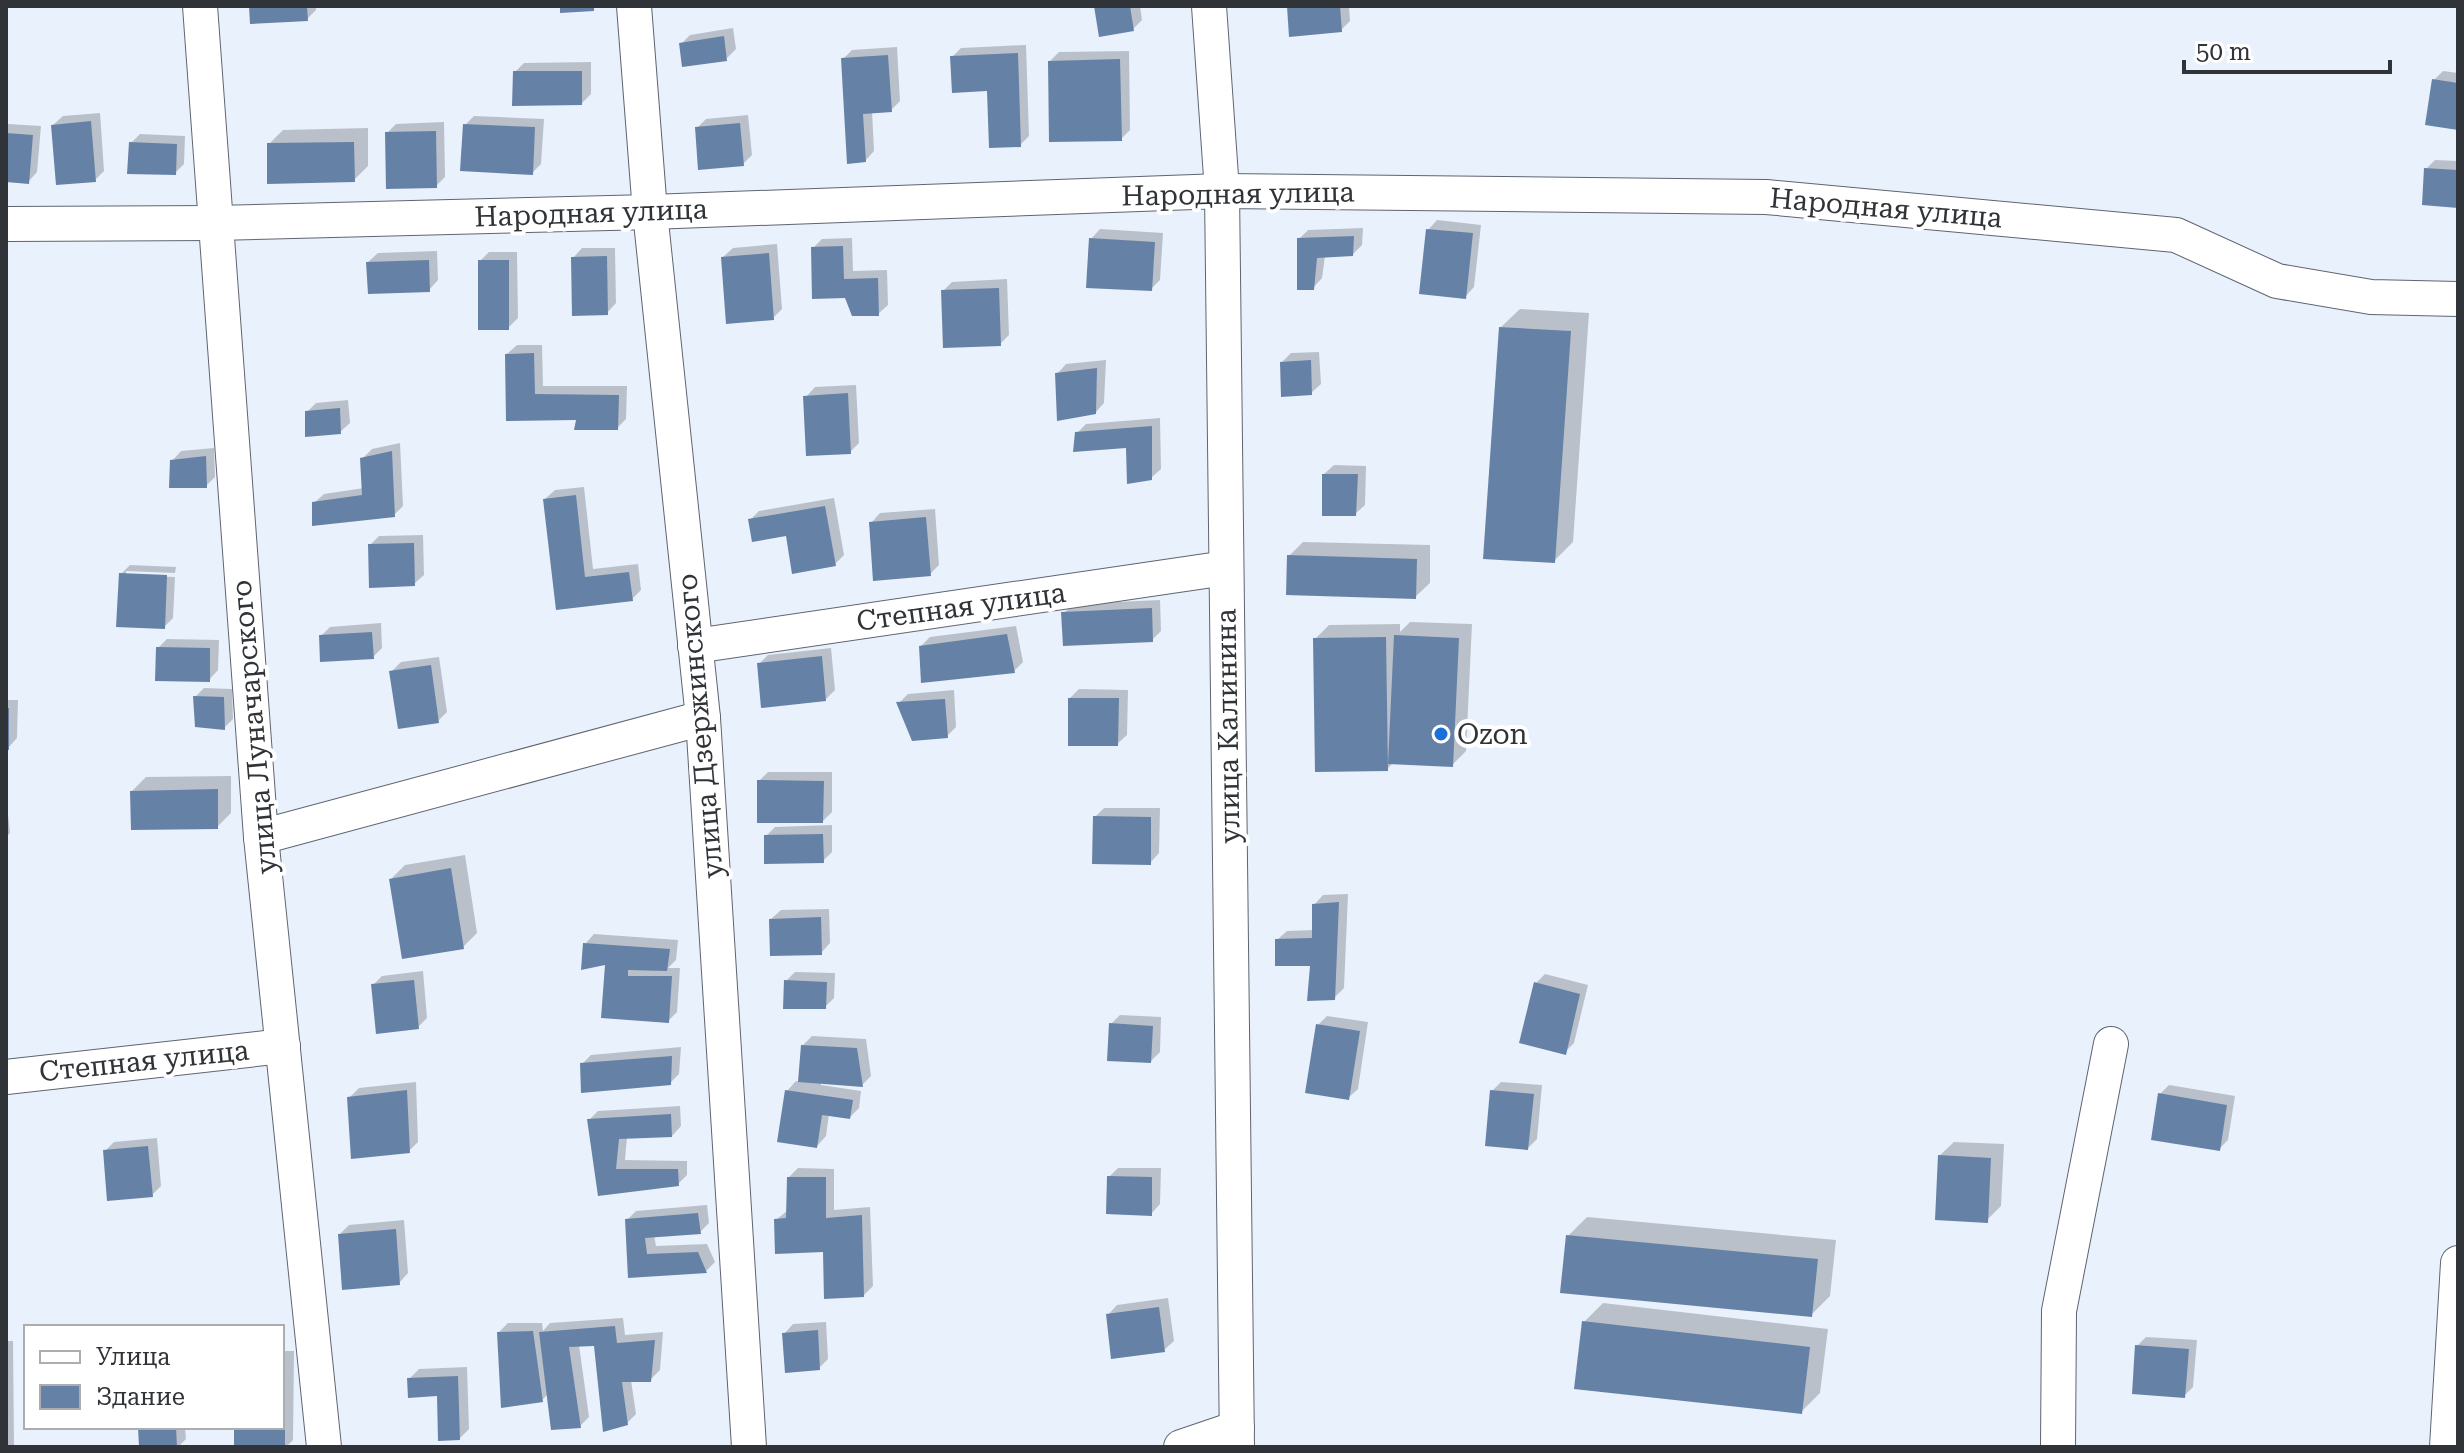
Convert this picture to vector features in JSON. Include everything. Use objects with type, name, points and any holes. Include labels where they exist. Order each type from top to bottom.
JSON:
[{"type":"street","name":"улица Луначарского","points":[[200,6],[261,837],[324,1447]]},
{"type":"street","name":"улица Дзержинского","points":[[634,6],[650,212],[703,718],[749,1447]]},
{"type":"street","name":"улица Калинина","points":[[1209,6],[1222,191],[1237,1438]]},
{"type":"street","name":"Народная улица","points":[[6,224],[216,223],[650,212],[1222,191],[1766,197],[2176,235],[2277,281],[2371,297],[2458,299]]},
{"type":"street","name":"Степная улица","points":[[695,646],[1226,568]]},
{"type":"street","points":[[261,837],[703,718]]},
{"type":"street","points":[[2058,1447],[2059,1311],[2111,1044]]},
{"type":"street","name":"Степная улица","points":[[6,1077],[283,1046]]},
{"type":"street","points":[[2447,1447],[2458,1263]]},
{"type":"street","points":[[1181,1447],[1237,1438]]},
{"type":"building","points":[[249,6],[307,6],[308,21],[250,24]]},
{"type":"building","points":[[560,6],[594,6],[594,11],[560,13]]},
{"type":"building","points":[[1094,6],[1130,6],[1134,31],[1099,37]]},
{"type":"building","points":[[1287,6],[1340,6],[1342,32],[1289,37]]},
{"type":"building","points":[[724,36],[727,61],[682,67],[679,43]]},
{"type":"building","points":[[1018,53],[1021,147],[989,148],[987,91],[952,93],[950,56]]},
{"type":"building","points":[[888,55],[892,112],[863,114],[866,162],[847,164],[841,58]]},
{"type":"building","points":[[1120,59],[1122,141],[1049,142],[1048,61]]},
{"type":"building","points":[[513,71],[582,71],[582,105],[512,106]]},
{"type":"building","points":[[2432,79],[2458,83],[2458,130],[2425,125]]},
{"type":"building","points":[[91,121],[96,182],[56,185],[51,125]]},
{"type":"building","points":[[740,123],[744,166],[698,170],[695,127]]},
{"type":"building","points":[[463,124],[535,127],[533,175],[460,171]]},
{"type":"building","points":[[436,131],[437,188],[386,189],[385,132]]},
{"type":"building","points":[[6,133],[33,135],[29,184],[6,182]]},
{"type":"building","points":[[129,142],[177,144],[176,175],[127,174]]},
{"type":"building","points":[[354,142],[355,182],[267,184],[267,143]]},
{"type":"building","points":[[2424,168],[2458,170],[2458,208],[2422,205]]},
{"type":"building","points":[[1426,229],[1473,233],[1466,299],[1419,294]]},
{"type":"building","points":[[1354,236],[1353,256],[1317,258],[1314,290],[1297,290],[1297,238]]},
{"type":"building","points":[[1089,238],[1155,242],[1152,291],[1086,288]]},
{"type":"building","points":[[843,246],[844,279],[878,278],[879,316],[852,316],[845,298],[812,299],[811,247]]},
{"type":"building","points":[[769,253],[774,320],[726,324],[721,257]]},
{"type":"building","points":[[607,256],[608,315],[572,316],[571,257]]},
{"type":"building","points":[[429,260],[430,292],[368,294],[366,262]]},
{"type":"building","points":[[478,260],[509,260],[509,330],[478,330]]},
{"type":"building","points":[[999,288],[1001,346],[943,348],[941,290]]},
{"type":"building","points":[[1499,327],[1571,331],[1555,563],[1483,559]]},
{"type":"building","points":[[534,353],[535,394],[619,395],[618,430],[574,430],[576,420],[506,421],[505,354]]},
{"type":"building","points":[[1311,360],[1312,395],[1281,397],[1280,362]]},
{"type":"building","points":[[1097,368],[1096,414],[1057,421],[1055,373]]},
{"type":"building","points":[[848,393],[851,454],[806,456],[803,396]]},
{"type":"building","points":[[340,408],[341,434],[305,437],[305,411]]},
{"type":"building","points":[[1152,426],[1152,480],[1127,484],[1126,448],[1073,452],[1075,432]]},
{"type":"building","points":[[392,451],[395,517],[312,526],[312,502],[362,495],[360,458]]},
{"type":"building","points":[[206,456],[207,488],[169,488],[170,460]]},
{"type":"building","points":[[1322,474],[1358,474],[1356,516],[1322,516]]},
{"type":"building","points":[[576,495],[585,577],[629,572],[633,601],[556,610],[543,499]]},
{"type":"building","points":[[825,506],[836,566],[792,574],[786,536],[752,542],[748,519]]},
{"type":"building","points":[[926,517],[931,576],[873,581],[869,522]]},
{"type":"building","points":[[414,543],[415,586],[369,588],[368,544]]},
{"type":"building","points":[[1287,555],[1417,559],[1416,599],[1286,595]]},
{"type":"building","points":[[119,573],[167,575],[165,629],[116,627]]},
{"type":"building","points":[[1152,608],[1153,642],[1063,646],[1061,612]]},
{"type":"building","points":[[372,632],[374,659],[320,662],[319,635]]},
{"type":"building","points":[[1007,634],[1015,673],[921,683],[919,646]]},
{"type":"building","points":[[1394,635],[1459,638],[1453,767],[1388,764]]},
{"type":"building","points":[[1386,637],[1388,771],[1315,772],[1313,638]]},
{"type":"building","points":[[156,647],[210,648],[210,682],[155,681]]},
{"type":"building","points":[[822,656],[826,701],[761,708],[757,663]]},
{"type":"building","points":[[431,665],[439,723],[398,729],[389,671]]},
{"type":"building","points":[[193,696],[224,697],[225,730],[195,727]]},
{"type":"building","points":[[1068,698],[1119,698],[1118,746],[1068,746]]},
{"type":"building","points":[[945,699],[948,738],[912,741],[896,702]]},
{"type":"building","points":[[6,708],[9,708],[9,750],[6,750]]},
{"type":"building","points":[[757,780],[824,781],[823,823],[757,823]]},
{"type":"building","points":[[218,789],[218,829],[131,830],[130,791]]},
{"type":"building","points":[[1093,816],[1151,817],[1151,865],[1092,864]]},
{"type":"building","points":[[823,834],[824,863],[764,864],[764,835]]},
{"type":"building","points":[[451,868],[464,949],[402,959],[389,879]]},
{"type":"building","points":[[1339,902],[1335,1000],[1307,1001],[1310,966],[1275,966],[1275,939],[1312,938],[1312,904]]},
{"type":"building","points":[[821,917],[822,955],[770,956],[769,919]]},
{"type":"building","points":[[583,943],[670,949],[667,971],[628,970],[628,976],[672,976],[669,1023],[601,1018],[605,965],[581,970]]},
{"type":"building","points":[[414,980],[419,1029],[376,1034],[371,984]]},
{"type":"building","points":[[784,980],[827,982],[826,1009],[783,1009]]},
{"type":"building","points":[[1534,982],[1580,994],[1566,1055],[1519,1043]]},
{"type":"building","points":[[1109,1023],[1153,1026],[1151,1063],[1107,1061]]},
{"type":"building","points":[[1316,1024],[1360,1031],[1349,1100],[1305,1093]]},
{"type":"building","points":[[801,1045],[857,1048],[863,1087],[798,1082]]},
{"type":"building","points":[[672,1056],[671,1085],[581,1093],[580,1063]]},
{"type":"building","points":[[407,1090],[410,1153],[351,1159],[347,1097]]},
{"type":"building","points":[[785,1090],[853,1100],[850,1119],[822,1115],[817,1148],[777,1142]]},
{"type":"building","points":[[1490,1090],[1534,1094],[1528,1150],[1485,1146]]},
{"type":"building","points":[[2158,1093],[2227,1105],[2220,1151],[2151,1140]]},
{"type":"building","points":[[671,1114],[672,1137],[619,1139],[616,1169],[678,1169],[679,1186],[598,1196],[587,1119]]},
{"type":"building","points":[[148,1146],[153,1197],[107,1201],[103,1150]]},
{"type":"building","points":[[1938,1155],[1991,1158],[1988,1223],[1935,1220]]},
{"type":"building","points":[[1107,1176],[1152,1177],[1152,1216],[1106,1214]]},
{"type":"building","points":[[787,1177],[826,1177],[826,1218],[862,1215],[864,1297],[824,1299],[823,1252],[775,1254],[774,1219],[786,1218]]},
{"type":"building","points":[[698,1213],[701,1234],[645,1238],[647,1254],[698,1252],[707,1273],[628,1278],[625,1219]]},
{"type":"building","points":[[396,1229],[400,1285],[342,1290],[338,1234]]},
{"type":"building","points":[[1566,1235],[1818,1259],[1812,1317],[1560,1293]]},
{"type":"building","points":[[1159,1307],[1165,1352],[1111,1359],[1106,1314]]},
{"type":"building","points":[[1582,1321],[1810,1347],[1802,1414],[1574,1389]]},
{"type":"building","points":[[615,1326],[617,1343],[655,1340],[651,1382],[622,1382],[628,1425],[603,1432],[594,1346],[569,1347],[581,1428],[551,1430],[539,1332]]},
{"type":"building","points":[[818,1330],[820,1370],[785,1373],[782,1333]]},
{"type":"building","points":[[533,1331],[543,1402],[501,1408],[497,1332]]},
{"type":"building","points":[[2135,1345],[2189,1349],[2185,1398],[2132,1394]]},
{"type":"building","points":[[285,1360],[285,1447],[234,1447],[234,1429],[284,1429]]},
{"type":"building","points":[[458,1376],[460,1440],[438,1441],[437,1396],[408,1398],[407,1378]]},
{"type":"building","points":[[138,1429],[176,1429],[177,1447],[139,1447]]},
{"type":"place","name":"Ozon","points":[[1441,734]]}]
